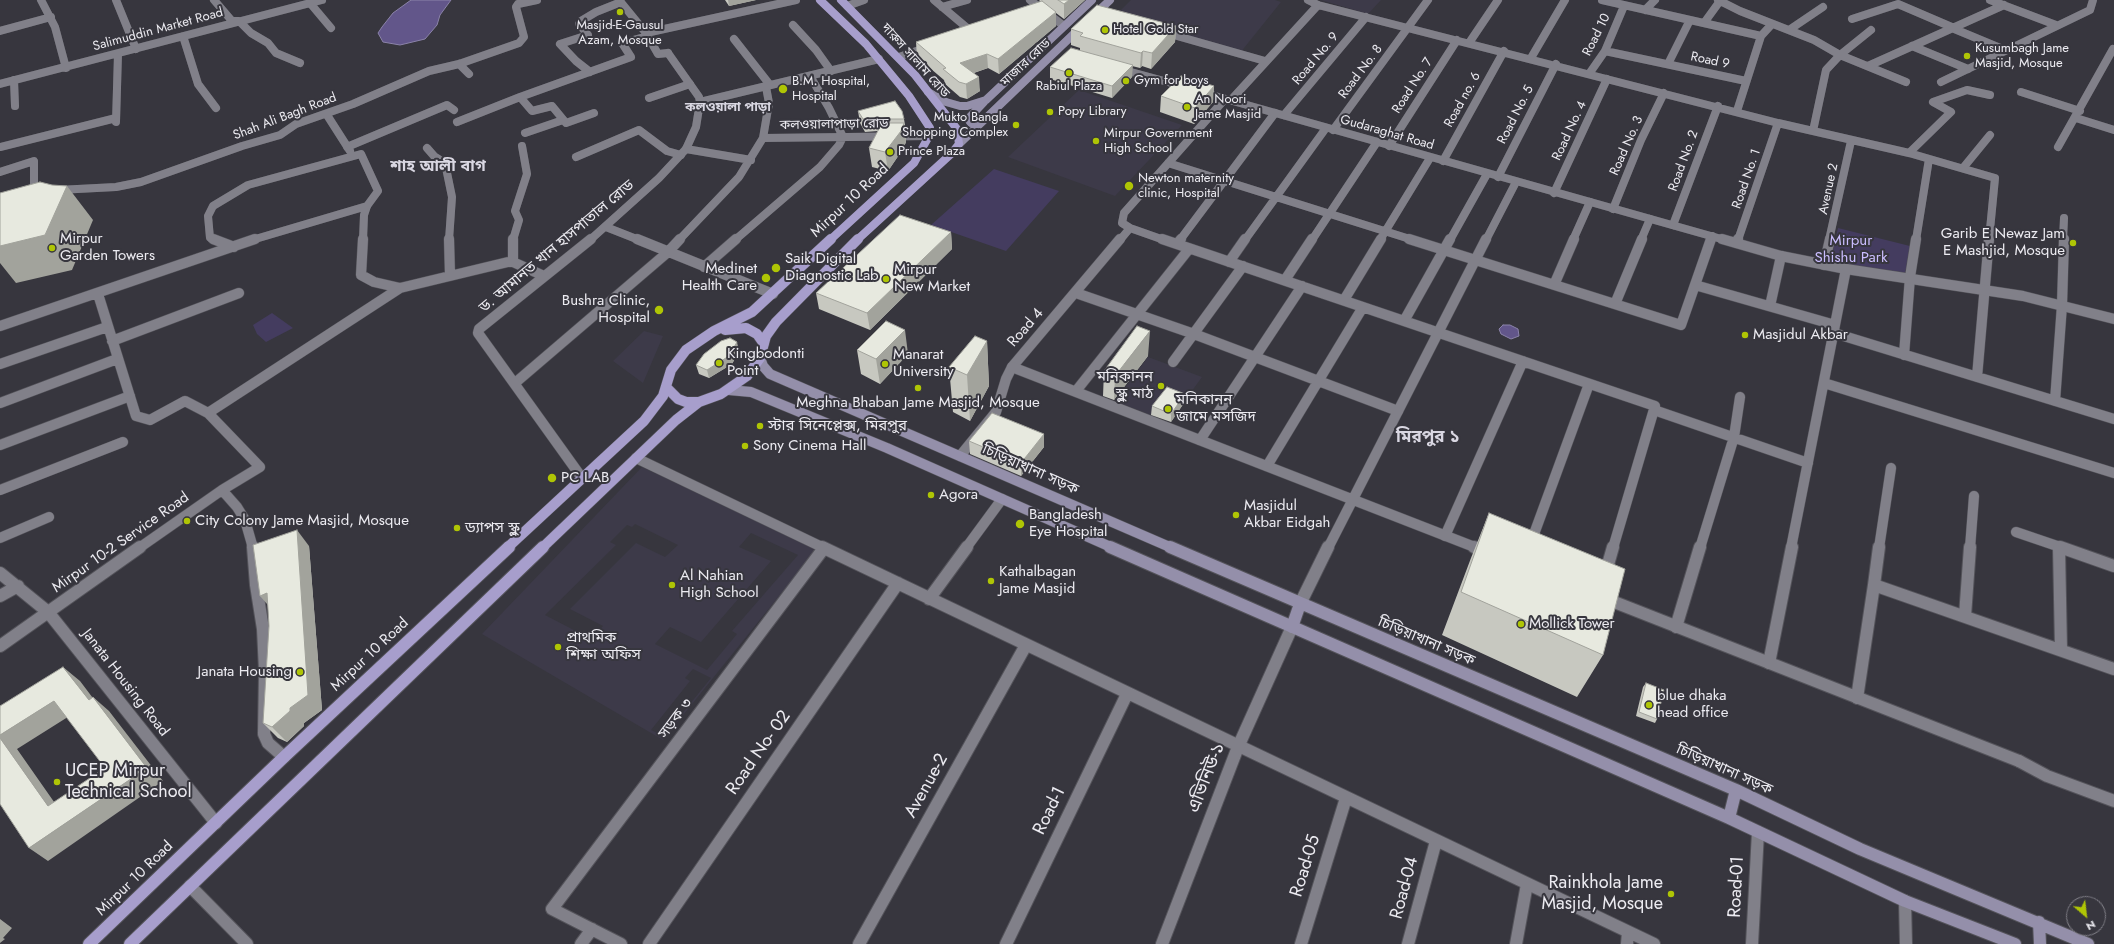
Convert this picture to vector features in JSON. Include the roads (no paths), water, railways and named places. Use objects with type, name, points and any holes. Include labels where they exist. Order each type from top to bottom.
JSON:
[{"type":"main road","name":"দারুস সালাম রোড","points":[[820,0],[866,44],[909,96],[927,121],[930,128],[929,136]]},
{"type":"main road","name":"দারুস সালাম রোড","points":[[841,0],[899,57],[928,92],[957,129],[959,144]]},
{"type":"main road","name":"মাজার রোড","points":[[928,92],[946,102],[960,106],[972,105],[986,100],[1092,0]]},
{"type":"main road","name":"মাজার রোড","points":[[959,144],[1110,0]]},
{"type":"main road","points":[[1043,47],[1056,50]]},
{"type":"main road","points":[[980,123],[971,123],[968,119],[986,100]]},
{"type":"main road","name":"Mirpur 10 Road","points":[[89,944],[284,757],[644,421],[660,400],[671,370],[678,359],[703,338],[752,312],[773,294],[914,163],[929,136]]},
{"type":"main road","points":[[130,944],[676,420],[699,402],[728,390],[747,376],[760,358],[765,340],[776,322],[849,248],[951,154],[959,144]]},
{"type":"main road","points":[[703,338],[726,330],[746,328],[765,340]]},
{"type":"main road","name":"চিড়িয়াখানা সড়ক","points":[[760,358],[762,366],[770,374],[1300,604],[1736,790],[1860,849],[2039,922],[2088,944]]},
{"type":"main road","points":[[666,387],[671,394],[678,399],[686,402],[699,402]]},
{"type":"main road","points":[[728,390],[751,392],[887,448],[1728,818],[1905,901],[2015,944]]},
{"type":"main road","points":[[1292,627],[1300,604]]},
{"type":"main road","points":[[1728,818],[1736,790]]},
{"type":"main road","points":[[2039,922],[2040,944]]},
{"type":"street","points":[[41,0],[51,17],[66,68]]},
{"type":"street","points":[[116,0],[136,49]]},
{"type":"street","points":[[214,0],[232,21],[238,21],[250,33],[268,43],[276,53],[300,63]]},
{"type":"street","name":"Salimuddin Market Road","points":[[0,84],[322,0]]},
{"type":"street","name":"Shah Ali Bagh Road","points":[[0,172],[34,161],[30,192],[116,187],[141,182],[242,146],[280,135],[296,124],[327,115],[429,71],[458,64],[522,41],[524,37],[516,7],[536,0]]},
{"type":"street","points":[[457,122],[520,97],[631,57],[622,43],[647,35],[796,0]]},
{"type":"street","points":[[847,6],[864,0]]},
{"type":"street","points":[[934,0],[976,31],[965,35]]},
{"type":"street","points":[[942,7],[967,0]]},
{"type":"street","points":[[1030,0],[1039,11],[1064,26]]},
{"type":"street","points":[[1308,0],[1318,5],[1556,64],[1664,94],[1718,106],[1851,141],[1909,153],[1995,178],[1977,377]]},
{"type":"street","name":"Road No. 8","points":[[1229,262],[1276,197],[1408,28],[1428,0]]},
{"type":"street","points":[[1469,43],[1498,0]]},
{"type":"street","points":[[1531,58],[1565,0]]},
{"type":"street","points":[[1602,0],[1761,36]]},
{"type":"street","points":[[1645,10],[1654,0]]},
{"type":"street","points":[[1704,23],[1719,0],[1772,24],[1814,40],[1840,55],[1906,82]]},
{"type":"street","points":[[1852,19],[1908,0]]},
{"type":"street","points":[[1990,0],[2056,25]]},
{"type":"street","points":[[1941,82],[1968,70],[2056,25],[2090,10],[2093,0]]},
{"type":"street","points":[[590,72],[576,61],[560,44],[588,35],[588,33],[579,24],[581,21],[620,1],[647,35],[658,54],[668,53],[690,84],[700,102],[879,59]]},
{"type":"street","points":[[310,3],[331,28]]},
{"type":"street","points":[[1898,4],[2005,50]]},
{"type":"street","points":[[1318,5],[1168,163],[1122,217],[1122,223],[1130,228],[1229,262],[1656,406],[1599,590],[1676,627],[2019,761],[2047,776],[2114,801]]},
{"type":"street","points":[[1868,66],[2004,5]]},
{"type":"street","name":"Road 10","points":[[1589,74],[1605,51],[1624,6]]},
{"type":"street","points":[[1789,30],[1823,7]]},
{"type":"street","points":[[1090,19],[1103,16]]},
{"type":"street","points":[[0,31],[51,17]]},
{"type":"street","name":"Road No. 9","points":[[1284,116],[1366,17]]},
{"type":"street","points":[[1668,64],[1690,20]]},
{"type":"street","points":[[1737,111],[1761,36],[1772,24]]},
{"type":"street","points":[[793,25],[816,50],[832,71]]},
{"type":"street","points":[[1813,131],[1826,70],[1840,55],[1871,30]]},
{"type":"street","points":[[1157,31],[1265,61]]},
{"type":"street","points":[[183,36],[198,84],[216,108]]},
{"type":"street","points":[[515,383],[668,252],[726,192],[751,160],[764,138],[769,103],[768,86],[734,39]]},
{"type":"street","name":"Road No. 7","points":[[1389,146],[1457,40]]},
{"type":"street","points":[[899,57],[936,45]]},
{"type":"street","points":[[1912,46],[1968,70]]},
{"type":"street","points":[[2058,147],[2080,111],[2113,49]]},
{"type":"street","points":[[1056,50],[1067,53]]},
{"type":"street","name":"Road 9","points":[[1605,51],[1746,82]]},
{"type":"street","name":"Road no. 6","points":[[1443,161],[1504,52]]},
{"type":"street","points":[[0,147],[116,120],[118,54]]},
{"type":"street","points":[[458,64],[469,74]]},
{"type":"street","name":"Road No. 5","points":[[1498,177],[1556,64]]},
{"type":"street","name":"Gudaraghat Road","points":[[1112,66],[1430,158],[1780,256],[1846,269],[1986,289],[2062,305],[2114,319]]},
{"type":"street","points":[[704,267],[820,167],[839,145],[842,136],[829,108],[810,76]]},
{"type":"street","name":"Road No. 4","points":[[1554,193],[1607,79]]},
{"type":"street","points":[[14,80],[15,106]]},
{"type":"street","points":[[649,98],[690,84]]},
{"type":"street","points":[[1909,153],[1951,112],[1933,102],[1967,90],[1990,96]]},
{"type":"street","points":[[2021,92],[2080,111]]},
{"type":"street","name":"Road No. 3","points":[[1613,209],[1642,140],[1664,94]]},
{"type":"street","points":[[520,97],[532,111],[552,106],[566,123],[594,113]]},
{"type":"street","name":"ড. আমানত খান হাসপাতাল রোড","points":[[582,478],[478,333],[479,329],[606,227],[684,152],[696,127],[700,102]]},
{"type":"street","points":[[347,147],[447,105],[454,110]]},
{"type":"street","name":"Road No. 2","points":[[1673,225],[1718,106]]},
{"type":"street","points":[[1177,244],[1275,113]]},
{"type":"street","points":[[327,115],[353,156]]},
{"type":"street","points":[[2076,118],[2114,130]]},
{"type":"street","points":[[525,133],[563,120]]},
{"type":"street","name":"Road No. 1","points":[[1737,243],[1778,123]]},
{"type":"street","points":[[576,157],[639,130],[667,151],[751,160]]},
{"type":"street","points":[[1963,168],[1990,135]]},
{"type":"street","name":"কলওয়ালাপাড়া রোড","points":[[764,138],[929,136]]},
{"type":"street","name":"Avenue 2","points":[[1824,265],[1851,141]]},
{"type":"street","points":[[1285,280],[1377,142]]},
{"type":"street","points":[[513,262],[513,236],[519,220],[515,211],[527,174],[522,146]]},
{"type":"street","points":[[427,148],[434,156],[445,163],[452,197],[449,232],[450,276]]},
{"type":"street","points":[[234,247],[210,238],[208,216],[213,206],[248,185],[361,154],[378,191],[367,206],[364,215],[361,275],[374,282],[400,288]]},
{"type":"street","points":[[1344,300],[1430,158]]},
{"type":"street","points":[[1904,355],[1910,277],[1929,159]]},
{"type":"street","points":[[1168,163],[1681,325],[1712,236]]},
{"type":"street","points":[[1404,321],[1487,174]]},
{"type":"street","points":[[1300,604],[1352,499],[1477,260],[1516,182]]},
{"type":"street","points":[[1554,285],[1590,202]]},
{"type":"street","points":[[0,326],[308,222],[367,206]]},
{"type":"street","points":[[2055,401],[2062,305],[2064,218]]},
{"type":"street","points":[[1614,304],[1650,219]]},
{"type":"street","points":[[606,227],[773,294]]},
{"type":"street","name":"Road 4","points":[[960,456],[996,412],[1006,379],[1012,367],[1130,228]]},
{"type":"street","points":[[1076,392],[1189,248]]},
{"type":"street","points":[[1770,306],[1780,256]]},
{"type":"street","points":[[98,294],[107,327],[136,416],[150,420],[185,401],[208,412],[325,338],[400,288],[513,262],[544,276]]},
{"type":"street","points":[[1173,362],[1243,266]]},
{"type":"street","points":[[1768,663],[1846,269]]},
{"type":"street","points":[[1696,285],[1770,306],[1904,355],[2114,419]]},
{"type":"street","points":[[1200,440],[1302,286]]},
{"type":"street","points":[[112,341],[239,293]]},
{"type":"street","points":[[1076,293],[1320,380],[1398,411]]},
{"type":"street","points":[[1267,466],[1363,307]]},
{"type":"street","points":[[0,364],[107,327]]},
{"type":"street","points":[[0,403],[118,359]]},
{"type":"street","points":[[1444,536],[1523,361]]},
{"type":"street","points":[[1012,367],[1494,555]]},
{"type":"street","points":[[1824,383],[2114,473]]},
{"type":"street","points":[[1528,552],[1589,384]]},
{"type":"street","points":[[0,446],[130,396]]},
{"type":"street","points":[[1676,627],[1734,437],[1740,397]]},
{"type":"street","points":[[1654,410],[1808,463]]},
{"type":"street","name":"Mirpur 10-2 Service Road","points":[[0,646],[222,490],[260,468],[259,464],[208,412]]},
{"type":"street","points":[[0,490],[123,442]]},
{"type":"street","points":[[636,458],[1527,884],[1627,938],[1654,944]]},
{"type":"street","points":[[1858,698],[1891,468]]},
{"type":"street","points":[[222,490],[237,507],[244,520],[254,554],[256,585],[263,629],[265,671],[264,734],[268,743],[284,757]]},
{"type":"street","points":[[1965,616],[1974,496]]},
{"type":"street","points":[[930,599],[1002,499]]},
{"type":"street","points":[[0,538],[49,517]]},
{"type":"street","points":[[2016,532],[2114,566]]},
{"type":"street","name":"সড়ক ৩","points":[[592,929],[552,909],[824,548]]},
{"type":"street","points":[[2059,548],[2061,650]]},
{"type":"street","name":"Janata Housing Road","points":[[0,573],[18,586],[48,612],[216,823]]},
{"type":"street","name":"Road No- 02","points":[[649,944],[898,583]]},
{"type":"street","points":[[1874,585],[2114,669]]},
{"type":"street","points":[[0,596],[18,586]]},
{"type":"street","name":"এভিনিউ-১","points":[[1162,944],[1238,747],[1292,627]]},
{"type":"street","name":"Avenue-2","points":[[859,944],[1026,645]]},
{"type":"street","name":"Road-1","points":[[1006,944],[1127,694]]},
{"type":"street","name":"Road-05","points":[[1301,944],[1346,798]]},
{"type":"street","name":"Road-01","points":[[1752,944],[1758,832]]},
{"type":"street","name":"Road-04","points":[[1408,944],[1436,841]]},
{"type":"street","points":[[1516,944],[1527,884]]},
{"type":"street","points":[[190,886],[247,944]]},
{"type":"street","points":[[1905,901],[1906,944]]},
{"type":"street","points":[[581,944],[592,929],[621,944]]},
{"type":"place","name":"Masjid-E-Gausul Azam, Mosque","points":[[620,12]]},
{"type":"place","name":"Hotel Gold Star","points":[[1105,30]]},
{"type":"place","name":"Kusumbagh Jame Masjid, Mosque","points":[[1967,56]]},
{"type":"place","name":"Rabiul Plaza","points":[[1069,73]]},
{"type":"place","name":"Gym for boys","points":[[1126,81]]},
{"type":"place","name":"B.M. Hospital, Hospital","points":[[783,89]]},
{"type":"place","name":"An Noori Jame Masjid","points":[[1187,107]]},
{"type":"place","name":"Popy Library","points":[[1050,112]]},
{"type":"place","name":"Mukto Bangla Shopping Complex","points":[[1016,125]]},
{"type":"place","name":"Mirpur Government High School","points":[[1096,141]]},
{"type":"place","name":"Prince Plaza","points":[[890,152]]},
{"type":"place","name":"Newton maternity clinic, Hospital","points":[[1129,186]]},
{"type":"place","name":"Garib E Newaz Jam E Mashjid, Mosque","points":[[2073,243]]},
{"type":"place","name":"Mirpur Garden Towers","points":[[52,248]]},
{"type":"place","name":"Saik Digital Diagnostic Lab","points":[[776,268]]},
{"type":"place","name":"Medinet Health Care","points":[[766,278]]},
{"type":"place","name":"Mirpur New Market","points":[[886,279]]},
{"type":"place","name":"Bushra Clinic, Hospital","points":[[659,310]]},
{"type":"place","name":"Masjidul Akbar","points":[[1745,335]]},
{"type":"place","name":"Kingbodonti Point","points":[[719,363]]},
{"type":"place","name":"Manarat University","points":[[885,364]]},
{"type":"place","name":"মনিকানন স্কুল মাঠ","points":[[1161,386]]},
{"type":"place","name":"Meghna Bhaban Jame Masjid, Mosque","points":[[918,388]]},
{"type":"place","name":"মনিকানন জামে মসজিদ","points":[[1168,409]]},
{"type":"place","name":"স্টার সিনেপ্লেক্স, মিরপুর","points":[[760,426]]},
{"type":"place","name":"Sony Cinema Hall","points":[[745,446]]},
{"type":"place","name":"PC LAB","points":[[552,478]]},
{"type":"place","name":"Agora","points":[[931,495]]},
{"type":"place","name":"Masjidul Akbar Eidgah","points":[[1236,515]]},
{"type":"place","name":"City Colony Jame Masjid, Mosque","points":[[187,521]]},
{"type":"place","name":"Bangladesh Eye Hospital","points":[[1020,524]]},
{"type":"place","name":"ড্যাপস স্কুল","points":[[457,528]]},
{"type":"place","name":"Kathalbagan Jame Masjid","points":[[991,581]]},
{"type":"place","name":"Al Nahian High School","points":[[672,585]]},
{"type":"place","name":"Mollick Tower","points":[[1521,624]]},
{"type":"place","name":"প্রাথমিক শিক্ষা অফিস","points":[[558,647]]},
{"type":"place","name":"Janata Housing","points":[[300,672]]},
{"type":"place","name":"blue dhaka head office","points":[[1649,705]]},
{"type":"place","name":"UCEP Mirpur Technical School","points":[[57,782]]},
{"type":"place","name":"Rainkhola Jame Masjid, Mosque","points":[[1671,894]]},
{"type":"district","name":"কলওয়ালা পাড়া","points":[[728,108]]},
{"type":"district","name":"শাহ আলী বাগ","points":[[438,167]]},
{"type":"district","name":"মিরপুর ১","points":[[1428,438]]},
{"type":"park label","name":"Mirpur Shishu Park","points":[[1851,250]]}]
